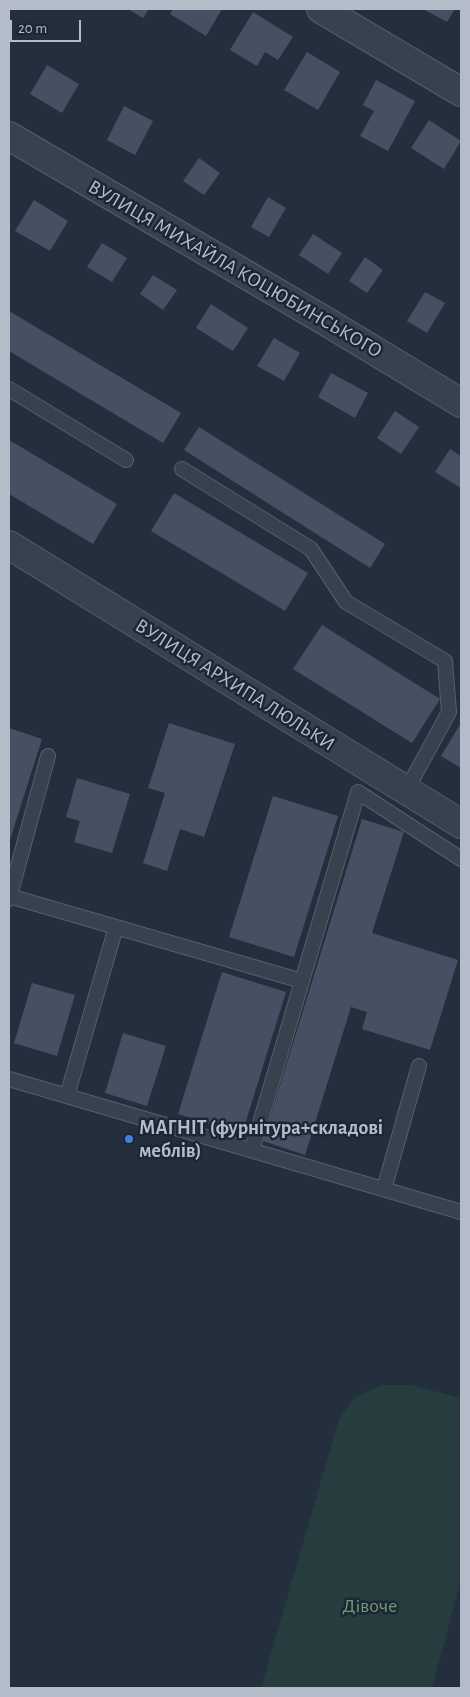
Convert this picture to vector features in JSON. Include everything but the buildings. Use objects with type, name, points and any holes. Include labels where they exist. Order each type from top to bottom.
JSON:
[{"type":"street","points":[[321,9],[461,92]]},
{"type":"street","name":"ВУЛИЦЯ МИХАЙЛА КОЦЮБИНСЬКОГО","points":[[9,136],[461,403]]},
{"type":"street","name":"ВУЛИЦЯ АРХИПА ЛЮЛЬКИ","points":[[9,545],[461,824]]},
{"type":"lane","points":[[9,390],[126,460]]},
{"type":"lane","points":[[182,469],[312,549],[346,602],[444,661],[449,712],[406,791]]},
{"type":"lane","points":[[48,756],[9,897],[302,981]]},
{"type":"lane","points":[[252,1150],[358,792],[461,859]]},
{"type":"lane","points":[[67,1096],[116,927]]},
{"type":"lane","points":[[384,1189],[419,1066]]},
{"type":"lane","points":[[9,1079],[461,1212]]},
{"type":"green space","name":"Дівоче","points":[[381,1385],[411,1385],[461,1398],[461,1579],[432,1688],[261,1688],[339,1419],[354,1398]]},
{"type":"place","name":"МАГНІТ (фурнітура+складові меблів)","points":[[129,1139]]}]
